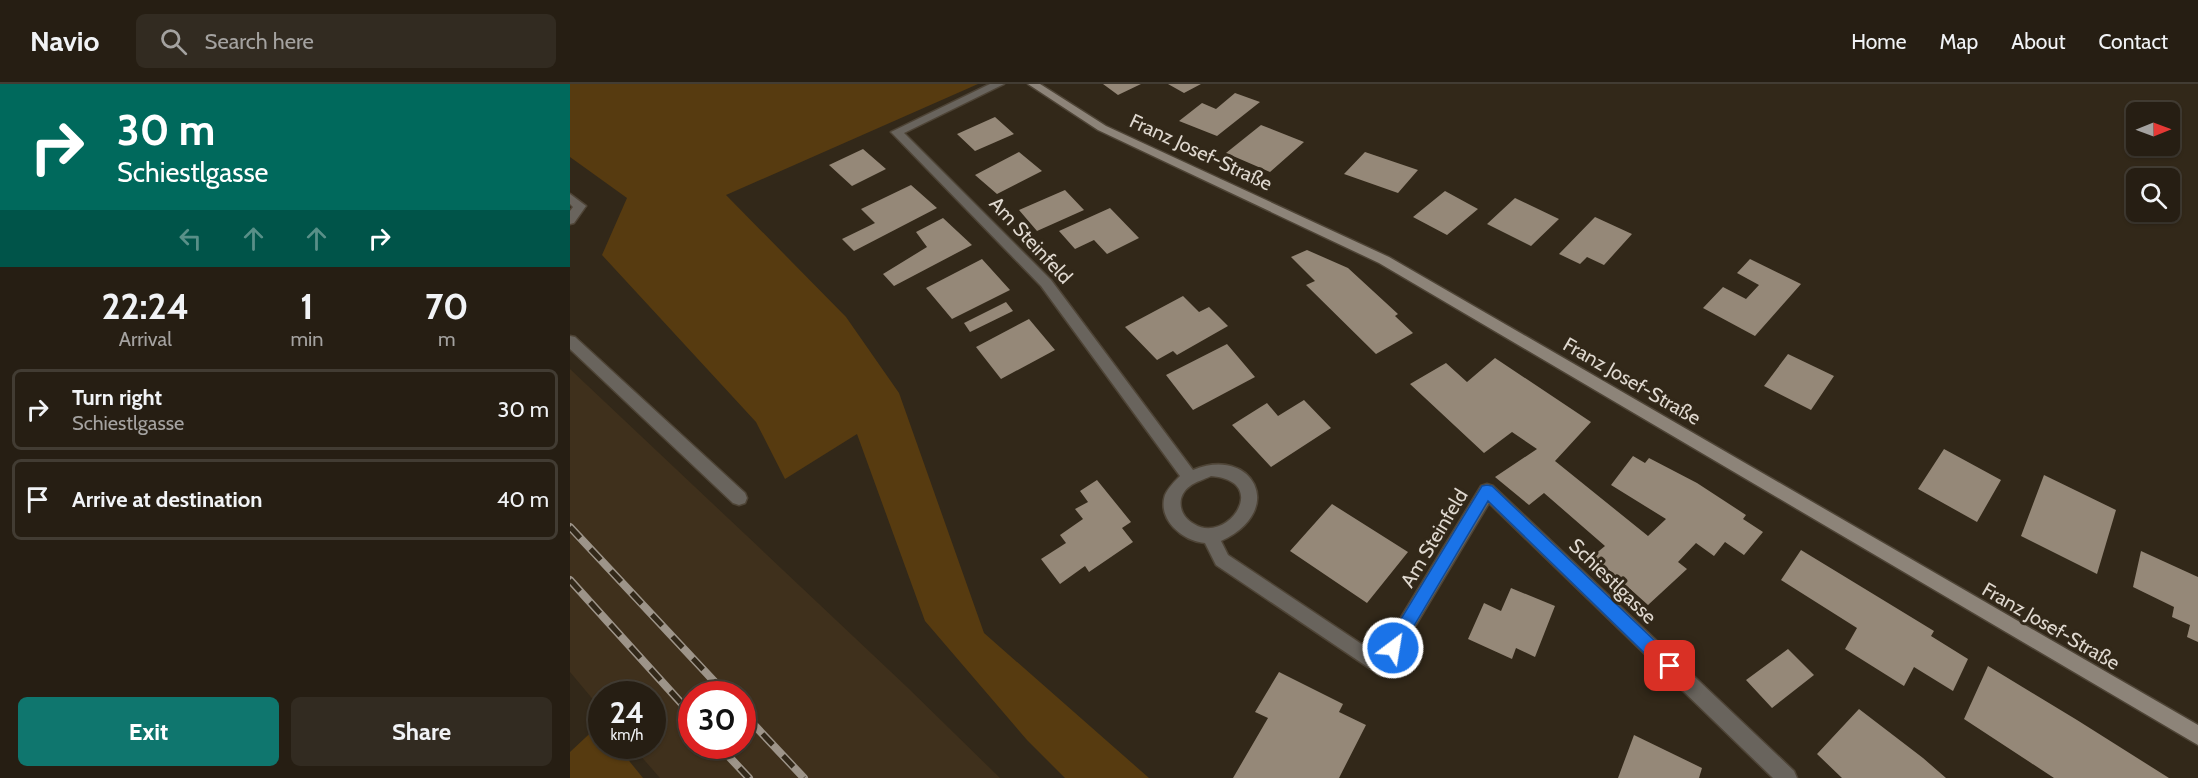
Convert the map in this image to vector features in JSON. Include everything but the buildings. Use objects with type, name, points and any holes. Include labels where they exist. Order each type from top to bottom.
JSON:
[{"type":"main road","name":"Franz Josef-Straße","points":[[1033,84],[1102,128],[1384,260],[2198,736]]},
{"type":"street","name":"Am Steinfeld","points":[[999,84],[897,132],[1046,283],[1189,477]]},
{"type":"street","points":[[570,198],[580,206],[570,220]]},
{"type":"street","points":[[570,341],[739,498]]},
{"type":"street","points":[[1210,470],[1223,470],[1235,474],[1244,481],[1250,491],[1250,502],[1242,520],[1223,533],[1210,536],[1196,535],[1181,528],[1174,519],[1171,508],[1173,496],[1179,486],[1189,477],[1210,470]]},
{"type":"street","name":"Am Steinfeld","points":[[1210,536],[1222,560],[1381,667],[1487,491]]},
{"type":"street","name":"Schiestlgasse","points":[[1487,491],[1787,778]]},
{"type":"shaded area","points":[[570,84],[978,84],[726,195],[846,317],[899,393],[984,633],[1149,778],[1065,778],[1027,740],[925,621],[857,434],[785,479],[756,422],[602,255],[627,198],[570,157]]},
{"type":"shaded area","points":[[570,369],[908,688],[1000,778],[660,778],[643,759],[666,759],[666,681],[588,681],[588,693],[570,672]]},
{"type":"shaded area","points":[[588,735],[588,759],[628,759],[643,778],[570,778],[570,752]]},
{"type":"railway","points":[[570,527],[714,681]]},
{"type":"railway","points":[[570,580],[678,700]]},
{"type":"railway","points":[[756,727],[804,778]]},
{"type":"railway","points":[[731,759],[749,778]]},
{"type":"route","points":[[1393,648],[1487,491],[1670,666]]}]
